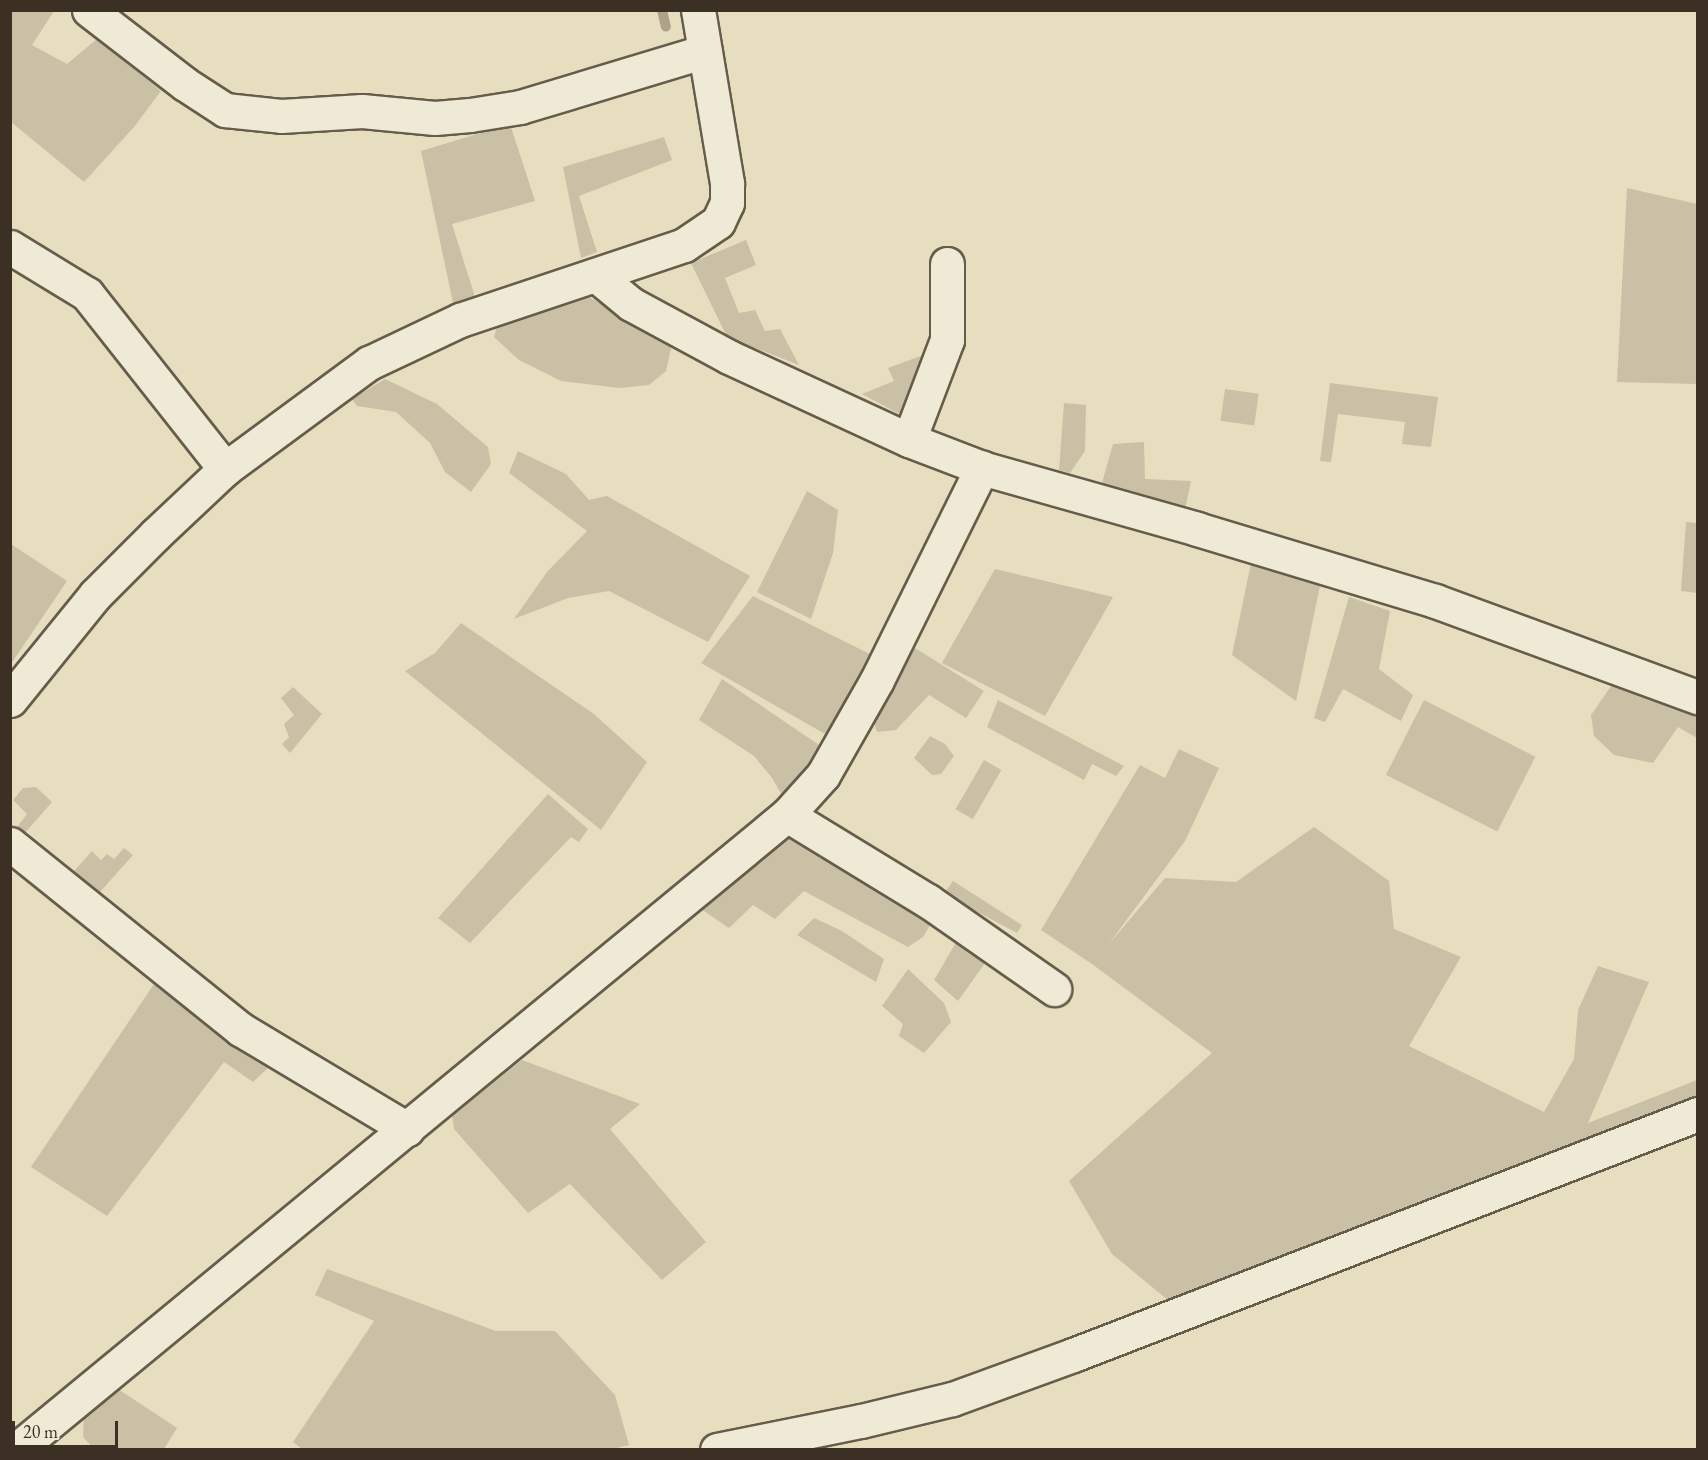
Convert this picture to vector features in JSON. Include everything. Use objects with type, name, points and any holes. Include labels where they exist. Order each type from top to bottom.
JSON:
[{"type":"street","points":[[89,10],[185,84],[225,110],[281,116],[362,111],[435,117],[470,115],[520,107],[705,51]]},
{"type":"street","points":[[10,700],[95,595],[225,469],[369,363],[460,320],[684,245],[718,222],[727,203],[727,183],[698,10]]},
{"type":"street","points":[[10,248],[87,294],[225,469]]},
{"type":"street","points":[[909,440],[947,340],[947,264]]},
{"type":"street","points":[[597,276],[631,304],[729,357],[909,440],[982,468],[1197,529],[1435,601],[1698,697]]},
{"type":"street","points":[[16,1449],[407,1129],[786,814],[824,775],[877,680],[982,468]]},
{"type":"street","points":[[786,814],[928,901],[1054,989]]},
{"type":"street","points":[[10,844],[240,1029],[407,1129]]},
{"type":"street","points":[[717,1449],[861,1421],[952,1399],[1073,1355],[1698,1114]]},
{"type":"shaded area","points":[[10,11],[54,11],[32,45],[67,64],[97,39],[161,91],[134,127],[84,182],[11,122]]},
{"type":"shaded area","points":[[510,124],[535,201],[452,224],[475,297],[453,303],[421,151]]},
{"type":"shaded area","points":[[664,137],[672,160],[579,196],[597,252],[581,258],[563,167]]},
{"type":"shaded area","points":[[1627,188],[1697,204],[1697,384],[1617,382]]},
{"type":"shaded area","points":[[746,240],[756,265],[725,278],[739,313],[755,310],[765,331],[780,329],[799,365],[727,337],[691,263]]},
{"type":"shaded area","points":[[589,297],[672,344],[666,371],[649,385],[619,388],[561,381],[519,360],[494,337],[498,323]]},
{"type":"shaded area","points":[[926,354],[903,416],[862,394],[894,381],[888,368]]},
{"type":"shaded area","points":[[385,379],[437,404],[488,447],[491,464],[471,492],[445,472],[430,443],[396,412],[357,406],[352,399]]},
{"type":"shaded area","points":[[1330,383],[1438,397],[1431,447],[1402,444],[1405,422],[1338,414],[1331,462],[1320,461]]},
{"type":"shaded area","points":[[1225,389],[1259,394],[1254,425],[1221,421]]},
{"type":"shaded area","points":[[1064,403],[1086,405],[1085,451],[1070,473],[1059,470]]},
{"type":"shaded area","points":[[1144,442],[1145,479],[1191,481],[1185,510],[1102,483],[1113,444]]},
{"type":"shaded area","points":[[518,451],[566,474],[589,500],[607,496],[750,576],[708,642],[609,591],[568,598],[514,619],[547,572],[587,531],[509,473]]},
{"type":"shaded area","points":[[807,491],[838,510],[833,553],[811,619],[757,592]]},
{"type":"shaded area","points":[[1686,522],[1697,523],[1697,593],[1681,591]]},
{"type":"shaded area","points":[[11,544],[67,581],[11,664]]},
{"type":"shaded area","points":[[1251,563],[1321,581],[1296,701],[1232,655]]},
{"type":"shaded area","points":[[995,569],[1113,597],[1045,716],[942,663]]},
{"type":"shaded area","points":[[753,596],[876,657],[832,738],[701,663]]},
{"type":"shaded area","points":[[1349,597],[1390,611],[1379,669],[1413,695],[1401,721],[1343,689],[1325,722],[1314,718]]},
{"type":"shaded area","points":[[461,623],[594,714],[647,762],[601,830],[405,671],[435,653]]},
{"type":"shaded area","points":[[915,648],[984,691],[966,718],[929,695],[896,730],[877,732],[874,723]]},
{"type":"shaded area","points":[[722,679],[825,749],[782,795],[754,756],[699,720]]},
{"type":"shaded area","points":[[1616,679],[1697,713],[1697,738],[1678,727],[1653,763],[1614,755],[1594,736],[1591,715]]},
{"type":"shaded area","points":[[293,687],[322,714],[290,753],[282,744],[289,737],[284,724],[294,715],[281,698]]},
{"type":"shaded area","points":[[998,700],[1124,766],[1116,776],[1092,764],[1084,780],[987,727]]},
{"type":"shaded area","points":[[1424,700],[1535,757],[1497,832],[1386,775]]},
{"type":"shaded area","points":[[930,736],[945,744],[954,756],[941,774],[932,775],[914,758]]},
{"type":"shaded area","points":[[1179,749],[1219,768],[1185,841],[1108,945],[1165,878],[1236,882],[1314,827],[1389,881],[1394,929],[1461,957],[1409,1046],[1544,1112],[1574,1059],[1578,1010],[1598,966],[1649,982],[1588,1123],[1697,1080],[1697,1100],[1169,1301],[1112,1254],[1069,1181],[1212,1053],[1092,964],[1041,930],[1140,765],[1165,778]]},
{"type":"shaded area","points":[[984,760],[1001,770],[973,819],[956,809]]},
{"type":"shaded area","points":[[36,787],[52,802],[24,834],[17,827],[27,814],[13,800],[23,788]]},
{"type":"shaded area","points":[[548,794],[588,829],[579,842],[571,837],[470,943],[438,918]]},
{"type":"shaded area","points":[[793,830],[933,920],[923,937],[908,947],[804,891],[775,919],[753,905],[729,928],[701,909]]},
{"type":"shaded area","points":[[124,848],[133,855],[99,893],[74,871],[92,851],[101,860],[107,854],[114,859]]},
{"type":"shaded area","points":[[953,881],[1022,925],[1017,933],[944,894]]},
{"type":"shaded area","points":[[814,918],[842,931],[884,959],[876,982],[797,935]]},
{"type":"shaded area","points":[[961,934],[990,956],[958,1001],[934,980]]},
{"type":"shaded area","points":[[908,969],[944,1003],[951,1022],[924,1053],[899,1036],[903,1024],[882,1006]]},
{"type":"shaded area","points":[[156,981],[235,1048],[268,1068],[253,1082],[224,1062],[107,1216],[31,1167]]},
{"type":"shaded area","points":[[522,1060],[640,1104],[610,1129],[706,1242],[662,1280],[570,1184],[528,1213],[454,1129],[452,1114]]},
{"type":"shaded area","points":[[327,1269],[496,1331],[555,1331],[615,1395],[629,1445],[608,1450],[302,1449],[293,1442],[374,1321],[315,1295]]},
{"type":"shaded area","points":[[115,1387],[177,1428],[164,1449],[94,1449],[83,1437],[84,1414]]},
{"type":"waterway","points":[[662,10],[666,27]]}]
